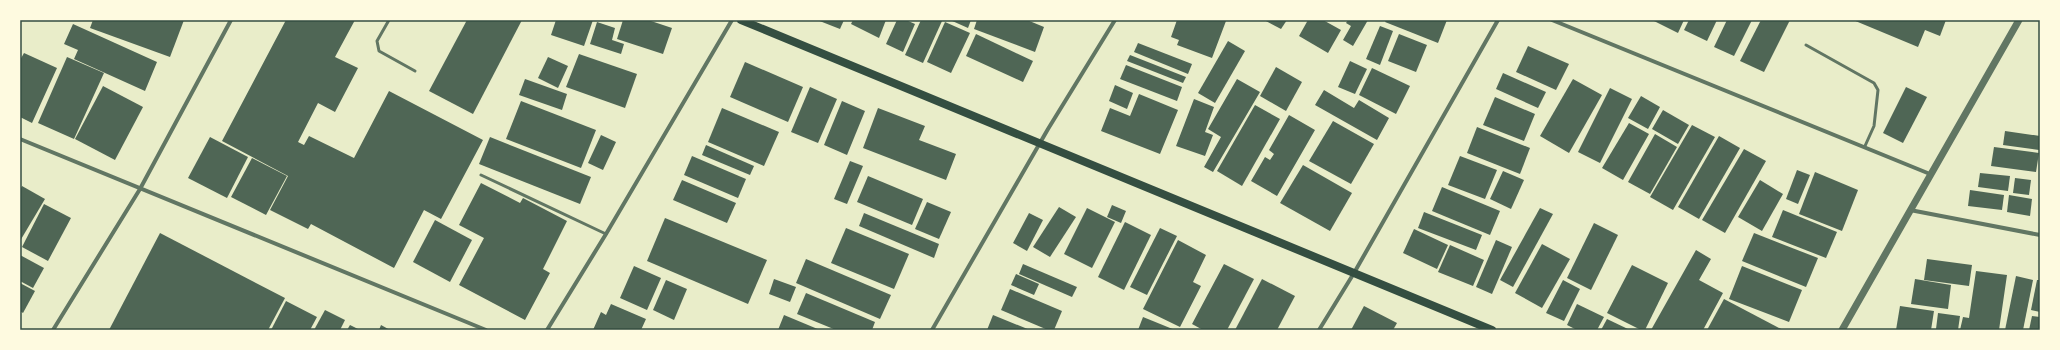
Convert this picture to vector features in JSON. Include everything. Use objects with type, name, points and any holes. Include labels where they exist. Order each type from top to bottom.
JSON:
[{"type":"main road","points":[[741,20],[1492,330]]},
{"type":"street","points":[[53,330],[140,188],[231,20]]},
{"type":"street","points":[[547,330],[606,234],[732,20]]},
{"type":"street","points":[[932,330],[1040,143],[1115,20]]},
{"type":"street","points":[[1319,330],[1354,273],[1498,20]]},
{"type":"street","points":[[1552,20],[1865,146],[1930,174]]},
{"type":"street","points":[[1842,330],[2019,20]]},
{"type":"street","points":[[20,139],[486,330]]},
{"type":"street","points":[[1910,210],[2040,235]]},
{"type":"lane","points":[[389,20],[377,41],[379,51],[414,71]]},
{"type":"lane","points":[[1806,45],[1874,83],[1878,90],[1874,126],[1865,146]]},
{"type":"lane","points":[[481,175],[606,234]]},
{"type":"building","points":[[93,20],[184,20],[170,57],[90,28]]},
{"type":"building","points":[[286,20],[355,20],[335,57],[358,68],[335,112],[318,103],[298,142],[304,145],[309,136],[354,158],[389,91],[483,140],[441,219],[424,210],[394,268],[311,224],[308,229],[270,210],[288,176],[222,141]]},
{"type":"building","points":[[467,20],[522,20],[473,114],[429,91]]},
{"type":"building","points":[[556,20],[593,20],[584,46],[551,35]]},
{"type":"building","points":[[623,20],[648,20],[672,28],[663,54],[617,39]]},
{"type":"building","points":[[817,20],[844,20],[840,29]]},
{"type":"building","points":[[853,20],[886,20],[879,38],[851,24]]},
{"type":"building","points":[[897,20],[906,20],[915,24],[903,52],[886,44]]},
{"type":"building","points":[[921,20],[942,21],[923,63],[905,55]]},
{"type":"building","points":[[950,20],[971,20],[968,28]]},
{"type":"building","points":[[977,20],[1027,20],[1044,27],[1035,52],[974,29]]},
{"type":"building","points":[[1177,20],[1226,21],[1212,58],[1177,45],[1179,40],[1171,37]]},
{"type":"building","points":[[1264,20],[1287,20],[1281,29]]},
{"type":"building","points":[[1308,20],[1323,20],[1341,30],[1328,53],[1299,36]]},
{"type":"building","points":[[1348,20],[1368,20],[1353,46],[1343,40],[1351,26],[1346,23]]},
{"type":"building","points":[[1386,20],[1447,20],[1438,43],[1385,22]]},
{"type":"building","points":[[1652,20],[1684,20],[1678,33]]},
{"type":"building","points":[[1689,20],[1717,20],[1707,41],[1684,30]]},
{"type":"building","points":[[1727,20],[1752,20],[1734,56],[1714,47]]},
{"type":"building","points":[[1761,20],[1790,20],[1764,72],[1740,61]]},
{"type":"building","points":[[1853,20],[1946,20],[1940,36],[1925,30],[1918,47]]},
{"type":"building","points":[[597,22],[615,28],[612,40],[624,44],[621,54],[590,44]]},
{"type":"building","points":[[945,22],[970,33],[951,73],[927,62]]},
{"type":"building","points":[[73,24],[157,62],[145,91],[74,59],[78,50],[64,44]]},
{"type":"building","points":[[1380,26],[1393,31],[1380,65],[1366,59]]},
{"type":"building","points":[[976,34],[1033,61],[1023,82],[966,56]]},
{"type":"building","points":[[1399,34],[1427,45],[1416,72],[1388,61]]},
{"type":"building","points":[[1228,41],[1245,51],[1215,103],[1198,93]]},
{"type":"building","points":[[1138,43],[1192,64],[1188,74],[1134,52]]},
{"type":"building","points":[[1528,46],[1569,64],[1556,90],[1516,72]]},
{"type":"building","points":[[24,53],[57,68],[32,123],[20,117],[20,60]]},
{"type":"building","points":[[579,54],[637,74],[625,108],[566,87]]},
{"type":"building","points":[[1130,55],[1186,77],[1183,83],[1127,61]]},
{"type":"building","points":[[67,57],[104,73],[74,139],[38,123]]},
{"type":"building","points":[[548,57],[568,66],[558,88],[538,78]]},
{"type":"building","points":[[1350,61],[1367,69],[1355,94],[1338,87]]},
{"type":"building","points":[[745,62],[803,87],[788,122],[730,97]]},
{"type":"building","points":[[1126,65],[1182,87],[1177,101],[1120,79]]},
{"type":"building","points":[[1276,67],[1302,82],[1286,111],[1260,96]]},
{"type":"building","points":[[1372,68],[1410,86],[1396,114],[1359,95]]},
{"type":"building","points":[[1503,73],[1546,92],[1538,108],[1496,89]]},
{"type":"building","points":[[525,79],[567,94],[562,110],[519,95]]},
{"type":"building","points":[[1237,79],[1260,92],[1213,172],[1204,167],[1221,137],[1208,129]]},
{"type":"building","points":[[1573,79],[1602,95],[1569,153],[1540,136]]},
{"type":"building","points":[[1115,85],[1133,93],[1127,109],[1109,101]]},
{"type":"building","points":[[103,86],[143,107],[115,160],[75,139]]},
{"type":"building","points":[[810,87],[837,99],[818,143],[791,132]]},
{"type":"building","points":[[1906,87],[1927,97],[1903,143],[1883,133]]},
{"type":"building","points":[[1610,88],[1632,99],[1600,163],[1578,152]]},
{"type":"building","points":[[1324,90],[1354,108],[1359,100],[1389,118],[1377,140],[1315,105]]},
{"type":"building","points":[[1139,94],[1178,110],[1160,154],[1101,131],[1110,108],[1130,116]]},
{"type":"building","points":[[1641,96],[1660,107],[1648,129],[1628,118]]},
{"type":"building","points":[[1495,97],[1535,114],[1524,141],[1483,125]]},
{"type":"building","points":[[1194,99],[1214,107],[1205,132],[1213,135],[1205,156],[1176,146]]},
{"type":"building","points":[[521,101],[596,130],[581,168],[506,139]]},
{"type":"building","points":[[842,101],[865,111],[847,155],[824,145]]},
{"type":"building","points":[[1255,105],[1280,119],[1242,186],[1217,171]]},
{"type":"building","points":[[722,108],[779,132],[764,166],[708,142]]},
{"type":"building","points":[[878,108],[925,126],[919,140],[956,154],[946,180],[863,148]]},
{"type":"building","points":[[1663,110],[1689,125],[1678,144],[1652,129]]},
{"type":"building","points":[[1289,115],[1315,130],[1277,196],[1251,181],[1265,157],[1270,160],[1274,154],[1269,150]]},
{"type":"building","points":[[1333,121],[1374,144],[1351,184],[1309,161]]},
{"type":"building","points":[[1629,123],[1649,134],[1623,180],[1602,168]]},
{"type":"building","points":[[1692,125],[1715,137],[1673,210],[1650,197]]},
{"type":"building","points":[[1477,127],[1530,148],[1520,174],[1467,153]]},
{"type":"building","points":[[2005,131],[2040,136],[2039,150],[2003,145]]},
{"type":"building","points":[[1655,134],[1677,147],[1650,194],[1628,182]]},
{"type":"building","points":[[601,135],[616,142],[603,170],[588,163]]},
{"type":"building","points":[[1719,136],[1740,148],[1699,219],[1678,207]]},
{"type":"building","points":[[210,137],[248,157],[227,198],[188,178]]},
{"type":"building","points":[[490,137],[591,177],[580,204],[479,164]]},
{"type":"building","points":[[706,145],[754,166],[750,175],[702,155]]},
{"type":"building","points":[[1994,147],[2039,153],[2036,172],[1991,166]]},
{"type":"building","points":[[1744,149],[1766,161],[1725,233],[1702,220]]},
{"type":"building","points":[[692,156],[746,179],[738,198],[684,175]]},
{"type":"building","points":[[1460,156],[1497,170],[1485,199],[1448,185]]},
{"type":"building","points":[[252,158],[287,176],[266,215],[231,197]]},
{"type":"building","points":[[850,161],[863,166],[847,204],[834,199]]},
{"type":"building","points":[[1303,165],[1352,193],[1330,231],[1280,203]]},
{"type":"building","points":[[1797,170],[1810,175],[1798,204],[1786,199]]},
{"type":"building","points":[[1503,171],[1524,180],[1511,209],[1490,199]]},
{"type":"building","points":[[1815,172],[1858,190],[1842,231],[1799,214]]},
{"type":"building","points":[[1980,173],[2010,176],[2008,191],[1978,187]]},
{"type":"building","points":[[868,176],[923,199],[912,225],[857,202]]},
{"type":"building","points":[[2015,178],[2031,180],[2029,195],[2013,193]]},
{"type":"building","points":[[682,180],[736,203],[727,223],[673,200]]},
{"type":"building","points":[[1760,180],[1783,194],[1762,231],[1738,217]]},
{"type":"building","points":[[481,183],[520,203],[523,198],[567,221],[543,269],[550,273],[525,320],[459,285],[484,238],[459,225]]},
{"type":"building","points":[[22,186],[45,199],[20,241],[20,190]]},
{"type":"building","points":[[1442,187],[1500,211],[1490,235],[1432,211]]},
{"type":"building","points":[[1970,190],[2004,195],[2002,210],[1968,206]]},
{"type":"building","points":[[2009,195],[2032,199],[2030,216],[2007,212]]},
{"type":"building","points":[[927,202],[951,212],[939,239],[915,229]]},
{"type":"building","points":[[44,204],[71,218],[48,261],[22,247]]},
{"type":"building","points":[[1112,205],[1126,211],[1121,223],[1107,217]]},
{"type":"building","points":[[1059,207],[1076,217],[1050,257],[1033,247]]},
{"type":"building","points":[[1087,208],[1115,222],[1092,268],[1064,254]]},
{"type":"building","points":[[1540,208],[1553,214],[1513,287],[1500,280]]},
{"type":"building","points":[[1783,210],[1837,232],[1826,258],[1772,237]]},
{"type":"building","points":[[1424,212],[1482,235],[1476,250],[1418,228]]},
{"type":"building","points":[[864,213],[939,244],[934,258],[859,226]]},
{"type":"building","points":[[1029,213],[1043,220],[1027,251],[1013,243]]},
{"type":"building","points":[[665,218],[767,260],[748,304],[647,261]]},
{"type":"building","points":[[435,220],[472,240],[450,282],[413,262]]},
{"type":"building","points":[[1125,222],[1151,235],[1124,290],[1098,277]]},
{"type":"building","points":[[1594,223],[1618,235],[1591,290],[1567,278]]},
{"type":"building","points":[[846,228],[909,254],[894,289],[831,263]]},
{"type":"building","points":[[1160,228],[1177,236],[1147,295],[1130,287]]},
{"type":"building","points":[[1414,229],[1448,245],[1437,269],[1403,253]]},
{"type":"building","points":[[160,233],[285,298],[268,330],[109,330]]},
{"type":"building","points":[[1754,233],[1818,258],[1806,287],[1742,261]]},
{"type":"building","points":[[1178,240],[1206,255],[1193,282],[1201,286],[1180,327],[1143,309]]},
{"type":"building","points":[[1496,240],[1512,247],[1492,294],[1476,287]]},
{"type":"building","points":[[1542,244],[1570,259],[1542,308],[1515,293]]},
{"type":"building","points":[[1450,245],[1484,260],[1473,286],[1438,272]]},
{"type":"building","points":[[1696,250],[1711,259],[1699,280],[1723,293],[1703,330],[1651,330]]},
{"type":"building","points":[[20,255],[44,268],[33,288],[20,281]]},
{"type":"building","points":[[806,259],[891,295],[880,319],[796,283]]},
{"type":"building","points":[[1927,259],[1972,265],[1969,286],[1924,280]]},
{"type":"building","points":[[1023,264],[1077,287],[1072,297],[1019,274]]},
{"type":"building","points":[[1224,264],[1254,279],[1227,330],[1203,330],[1192,324]]},
{"type":"building","points":[[1632,265],[1668,283],[1645,330],[1641,330],[1607,313]]},
{"type":"building","points":[[634,266],[661,278],[647,310],[620,298]]},
{"type":"building","points":[[1742,266],[1802,290],[1789,322],[1729,299]]},
{"type":"building","points":[[1976,271],[2007,275],[1999,330],[1960,330],[1963,317],[1969,318]]},
{"type":"building","points":[[1016,274],[1039,284],[1034,295],[1011,285]]},
{"type":"building","points":[[2016,276],[2033,280],[2023,330],[2005,330]]},
{"type":"building","points":[[774,279],[796,287],[790,302],[769,294]]},
{"type":"building","points":[[1262,279],[1295,296],[1277,330],[1235,330]]},
{"type":"building","points":[[1915,279],[1951,285],[1948,309],[1911,304]]},
{"type":"building","points":[[666,280],[687,289],[674,320],[653,310]]},
{"type":"building","points":[[1563,280],[1580,289],[1564,321],[1546,313]]},
{"type":"building","points":[[2037,280],[2040,280],[2040,312],[2031,310]]},
{"type":"building","points":[[20,283],[35,291],[23,313],[20,311]]},
{"type":"building","points":[[1010,289],[1062,311],[1054,330],[1048,330],[1001,310]]},
{"type":"building","points":[[806,293],[875,322],[872,330],[836,330],[797,314]]},
{"type":"building","points":[[1724,299],[1783,330],[1707,330]]},
{"type":"building","points":[[286,301],[317,317],[310,330],[271,330]]},
{"type":"building","points":[[611,304],[646,319],[641,330],[593,330],[601,312],[606,315]]},
{"type":"building","points":[[1577,304],[1604,317],[1597,330],[1577,330],[1567,325]]},
{"type":"building","points":[[1364,306],[1397,323],[1393,330],[1351,330]]},
{"type":"building","points":[[1900,306],[1934,311],[1931,330],[1896,330]]},
{"type":"building","points":[[325,310],[345,320],[340,330],[314,330]]},
{"type":"building","points":[[1938,313],[1960,316],[1958,330],[1936,329]]},
{"type":"building","points":[[784,315],[820,330],[778,330]]},
{"type":"building","points":[[993,315],[1030,330],[987,330]]},
{"type":"building","points":[[2032,316],[2040,317],[2040,330],[2029,330]]},
{"type":"building","points":[[1143,317],[1175,330],[1138,330]]},
{"type":"building","points":[[1607,319],[1630,330],[1601,330]]},
{"type":"building","points":[[350,325],[360,330],[347,330]]},
{"type":"building","points":[[381,325],[390,330],[379,330]]}]
